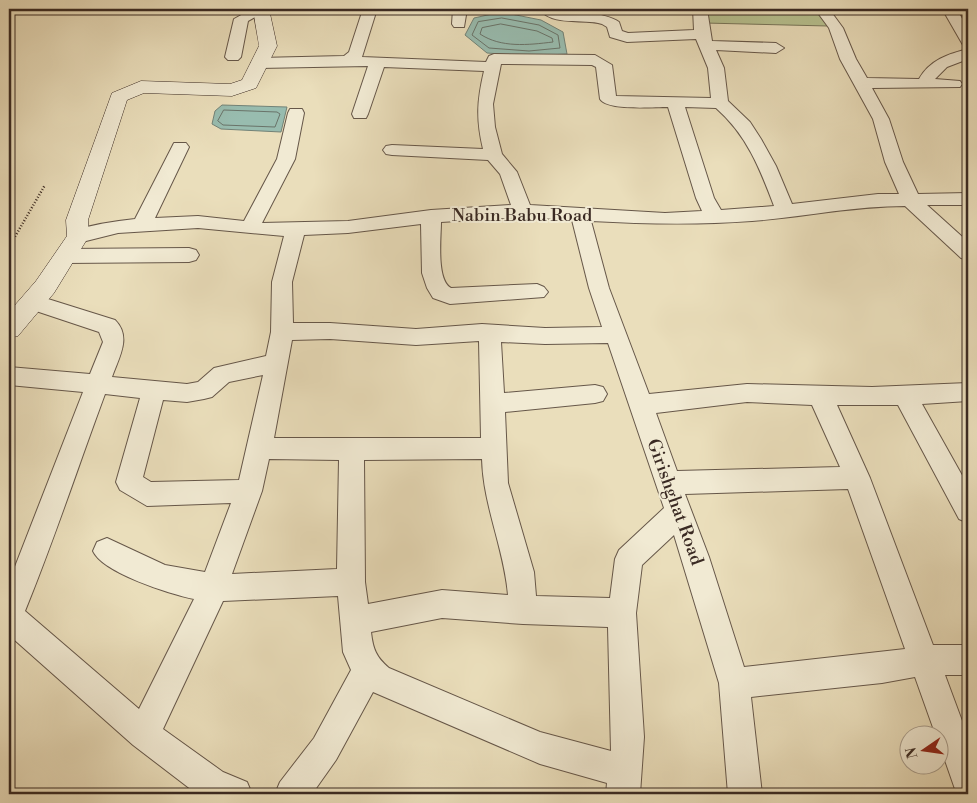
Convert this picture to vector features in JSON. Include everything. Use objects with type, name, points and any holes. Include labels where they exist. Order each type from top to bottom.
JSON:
[{"type":"street","points":[[9,329],[45,287],[78,236],[77,220],[119,97],[141,87],[232,90],[249,84],[268,46],[261,9],[241,19],[233,57]]},
{"type":"street","points":[[348,62],[356,54],[370,9]]},
{"type":"street","points":[[459,24],[460,9]]},
{"type":"street","points":[[546,9],[555,14],[592,14],[611,23],[615,34],[626,38],[705,40],[776,48]]},
{"type":"street","points":[[700,9],[705,40],[716,68],[720,103]]},
{"type":"street","points":[[822,9],[836,28],[848,59],[881,119],[894,162],[912,202],[968,253]]},
{"type":"street","points":[[966,10],[951,12],[968,42]]},
{"type":"street","points":[[925,84],[930,71],[949,60],[968,54]]},
{"type":"street","points":[[523,211],[508,172],[493,154],[486,127],[485,104],[492,61],[498,59],[595,60],[604,66],[608,99],[619,102],[720,103],[737,116],[757,142],[786,211]]},
{"type":"street","points":[[259,63],[348,62],[491,67]]},
{"type":"street","points":[[360,114],[378,64]]},
{"type":"street","points":[[860,83],[954,84]]},
{"type":"street","points":[[675,103],[705,198],[715,217]]},
{"type":"street","points":[[250,227],[286,159],[296,113]]},
{"type":"street","points":[[142,226],[180,147]]},
{"type":"street","points":[[392,150],[493,154]]},
{"type":"street","name":"Nabin Babu Road","points":[[78,236],[118,227],[198,222],[296,229],[348,228],[431,216],[523,211],[665,219],[786,211],[878,200],[912,202],[968,199]]},
{"type":"street","name":"Girishghat Road","points":[[580,215],[599,288],[679,512],[734,683],[745,794]]},
{"type":"street","points":[[431,216],[432,278],[437,290],[450,296],[538,292]]},
{"type":"street","points":[[144,734],[214,586],[249,491],[282,332],[282,282],[296,229]]},
{"type":"street","points":[[65,256],[189,255]]},
{"type":"street","points":[[32,302],[107,326],[111,330],[114,342],[47,514],[37,548],[9,616],[144,734],[211,784],[235,794]]},
{"type":"street","points":[[282,332],[330,331],[416,337],[490,333],[545,336],[615,335]]},
{"type":"street","points":[[490,333],[495,482],[520,572],[523,610]]},
{"type":"street","points":[[9,376],[197,392],[204,390],[222,374],[276,364]]},
{"type":"street","points":[[154,389],[129,482],[147,494],[249,491]]},
{"type":"street","points":[[640,405],[747,393],[905,395],[968,392]]},
{"type":"street","points":[[492,404],[595,394]]},
{"type":"street","points":[[820,395],[858,478],[968,780]]},
{"type":"street","points":[[905,395],[968,511]]},
{"type":"street","points":[[259,448],[354,450],[494,448]]},
{"type":"street","points":[[354,450],[350,465],[351,582],[358,652],[368,670],[378,679],[624,783],[628,737],[622,614],[629,559],[679,512]]},
{"type":"street","points":[[668,483],[858,478]]},
{"type":"street","points":[[107,551],[172,581],[214,586],[273,587],[351,582]]},
{"type":"street","points":[[355,621],[442,604],[622,614]]},
{"type":"street","points":[[734,683],[882,668],[925,660],[968,660]]},
{"type":"street","points":[[292,794],[325,750],[368,670]]},
{"type":"path","points":[[9,247],[45,185]]},
{"type":"green space","points":[[710,9],[815,9],[828,26],[704,23],[702,18]]},
{"type":"water","points":[[501,12],[541,20],[563,32],[567,54],[528,56],[487,53],[465,35],[474,18]]},
{"type":"water","points":[[222,105],[287,107],[281,132],[221,129],[212,124],[215,111]]}]
